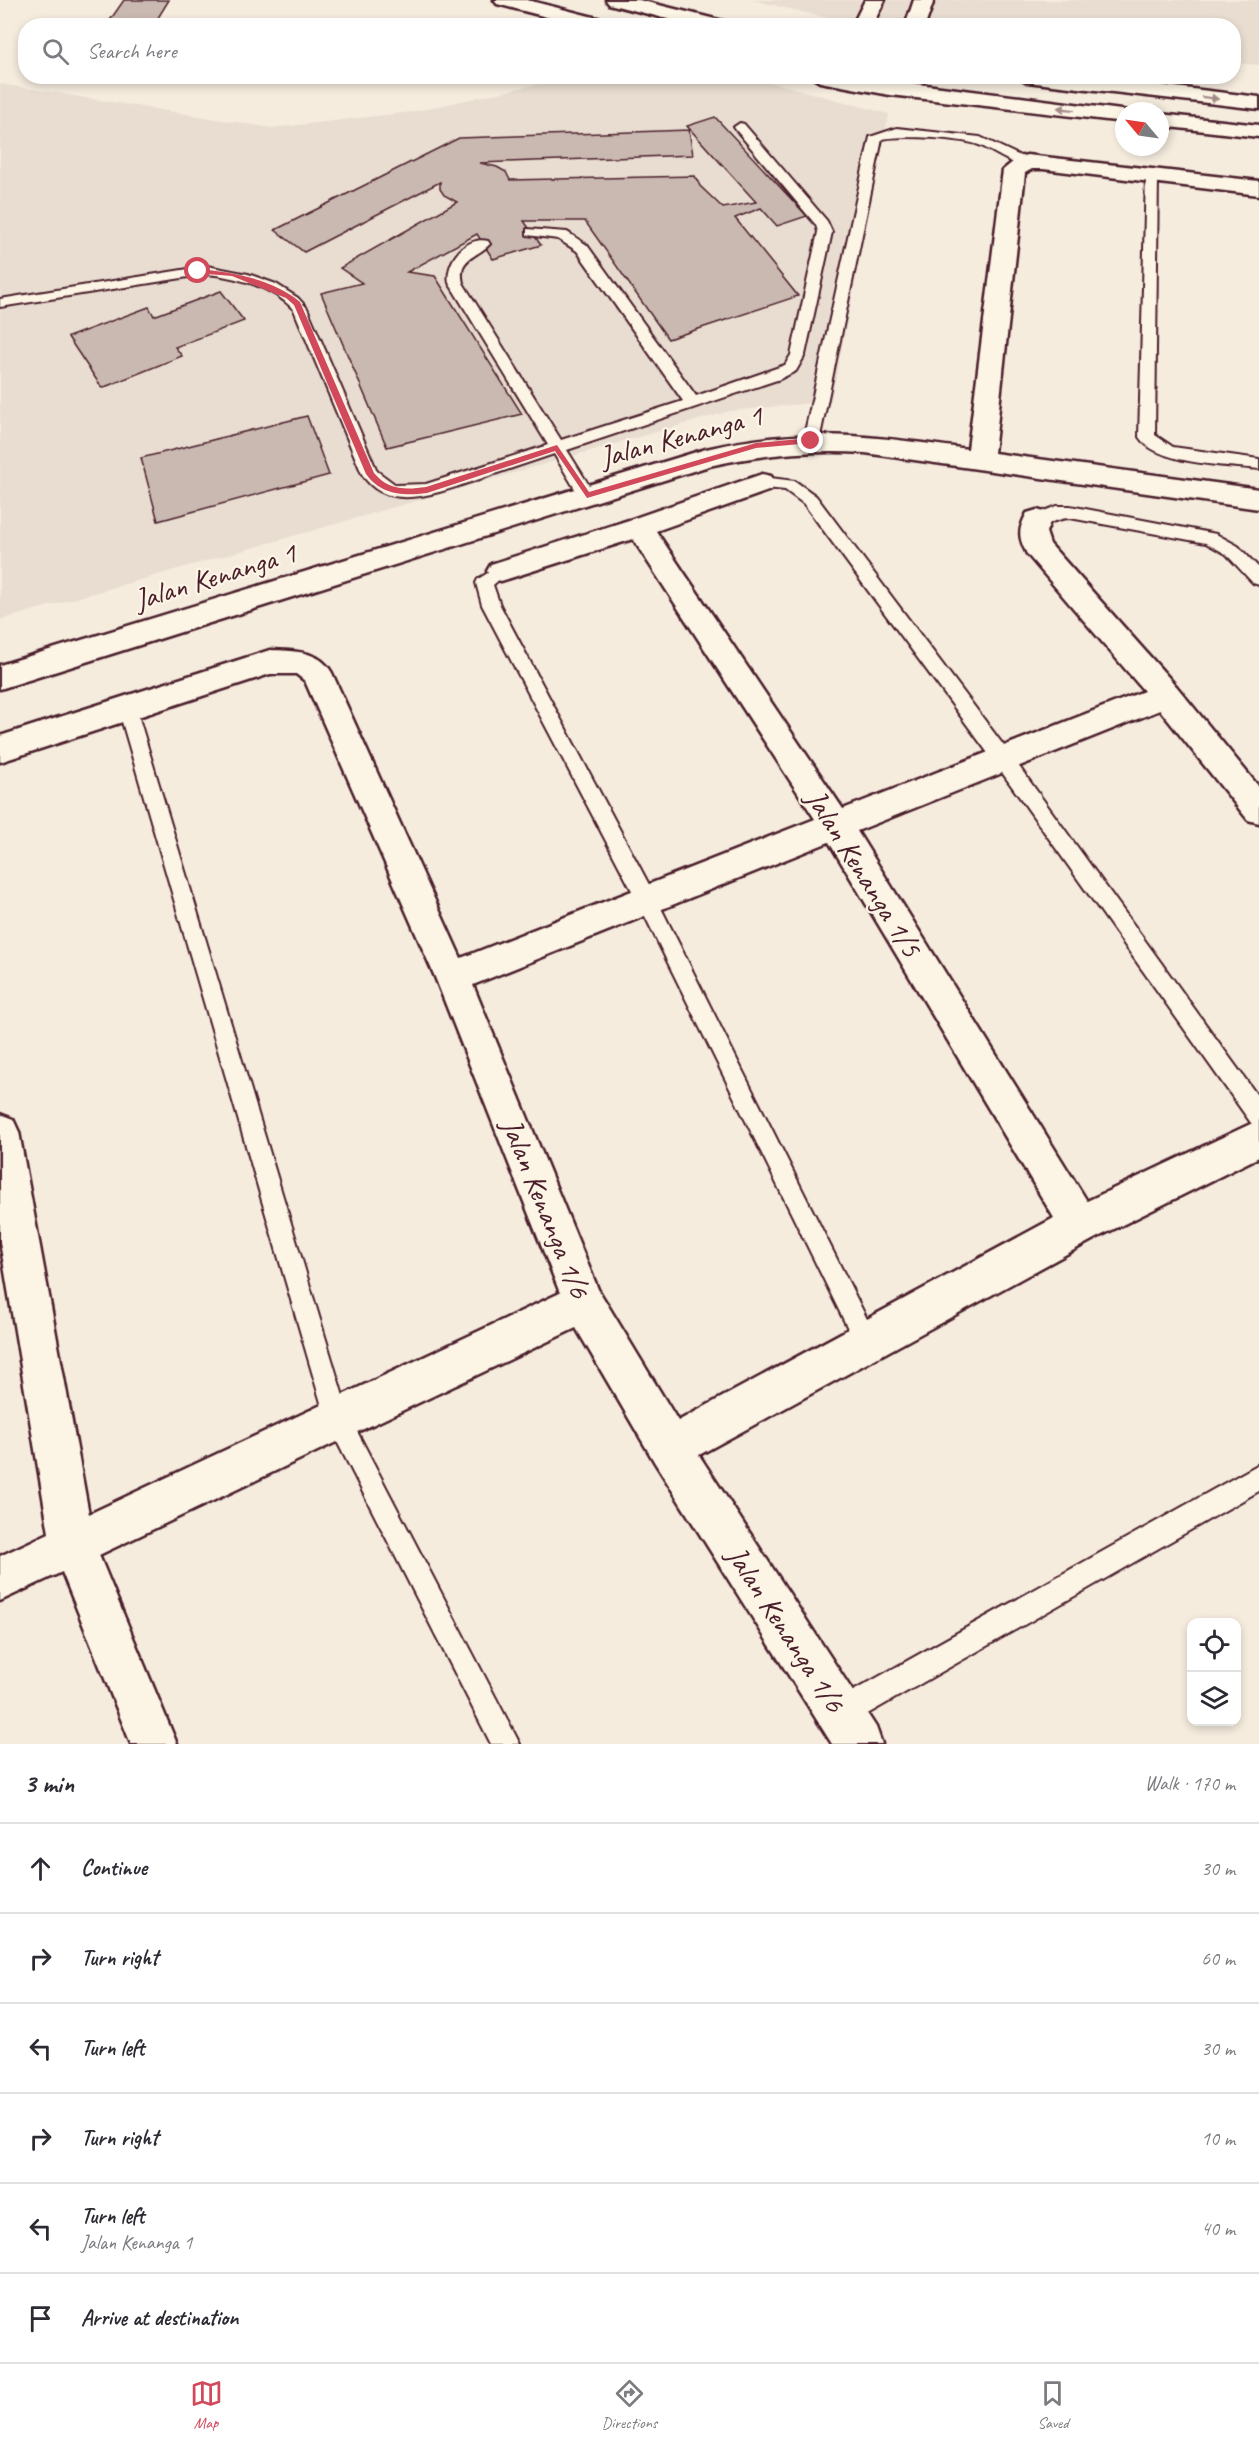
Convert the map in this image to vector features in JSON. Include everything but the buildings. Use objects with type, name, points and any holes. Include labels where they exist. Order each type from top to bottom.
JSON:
[{"type":"street","points":[[504,0],[575,18]]},
{"type":"street","points":[[616,0],[688,18]]},
{"type":"street","points":[[866,18],[875,0]]},
{"type":"street","points":[[918,18],[924,0]]},
{"type":"street","points":[[900,84],[1115,115]]},
{"type":"street","points":[[1096,84],[1259,103]]},
{"type":"street","points":[[1169,121],[1259,131]]},
{"type":"street","points":[[980,458],[1014,170],[1027,162],[1259,188]]},
{"type":"street","name":"Jalan Kenanga 1","points":[[0,677],[587,495],[756,446],[811,441],[865,444],[980,458],[1259,499]]},
{"type":"street","points":[[501,571],[639,527],[762,483]]},
{"type":"street","points":[[1037,520],[1031,529],[1032,539],[1040,551],[1166,695],[1259,810]]},
{"type":"street","name":"Jalan Kenanga 1/5","points":[[639,527],[836,825],[1080,1225]]},
{"type":"street","name":"Jalan Kenanga 1/6","points":[[127,708],[281,660],[310,667],[322,681],[452,977],[584,1303],[670,1448],[850,1729]]},
{"type":"street","points":[[452,977],[1166,695]]},
{"type":"street","points":[[0,749],[127,708]]},
{"type":"street","points":[[0,1132],[73,1545],[154,1744]]},
{"type":"street","points":[[670,1448],[1080,1225],[1259,1138]]},
{"type":"street","points":[[0,1579],[584,1303]]},
{"type":"lane","points":[[0,303],[198,271],[225,272],[283,293],[297,304],[370,474],[378,484],[393,490],[409,492],[427,490],[775,376],[796,362],[825,237],[822,224],[740,127]]},
{"type":"lane","points":[[811,441],[876,137],[897,132],[980,141],[1027,162]]},
{"type":"lane","points":[[1152,175],[1147,437],[1162,449],[1173,452],[1259,464]]},
{"type":"lane","points":[[532,232],[562,235],[582,248],[693,403]]},
{"type":"lane","points":[[483,244],[461,256],[455,265],[453,274],[456,283],[587,495]]},
{"type":"lane","points":[[762,483],[789,486],[810,500],[1003,759],[1259,1116]]},
{"type":"lane","points":[[1037,520],[1057,512],[1070,512],[1196,534],[1232,550],[1259,579]]},
{"type":"lane","points":[[501,571],[484,583],[491,606],[646,900],[866,1341]]},
{"type":"lane","points":[[127,708],[338,1420],[506,1744]]},
{"type":"lane","points":[[850,1729],[1259,1477]]},
{"type":"shaded area","points":[[753,0],[1259,0],[1259,65],[1241,64],[1241,18],[823,17]]},
{"type":"shaded area","points":[[0,84],[272,128],[412,112],[538,84],[778,84],[889,114],[831,401],[730,411],[0,620]]},
{"type":"route","points":[[198,271],[233,274],[294,300],[300,308],[370,474],[378,484],[393,490],[409,492],[427,490],[557,447],[587,495],[706,458],[756,446],[811,441]]}]
